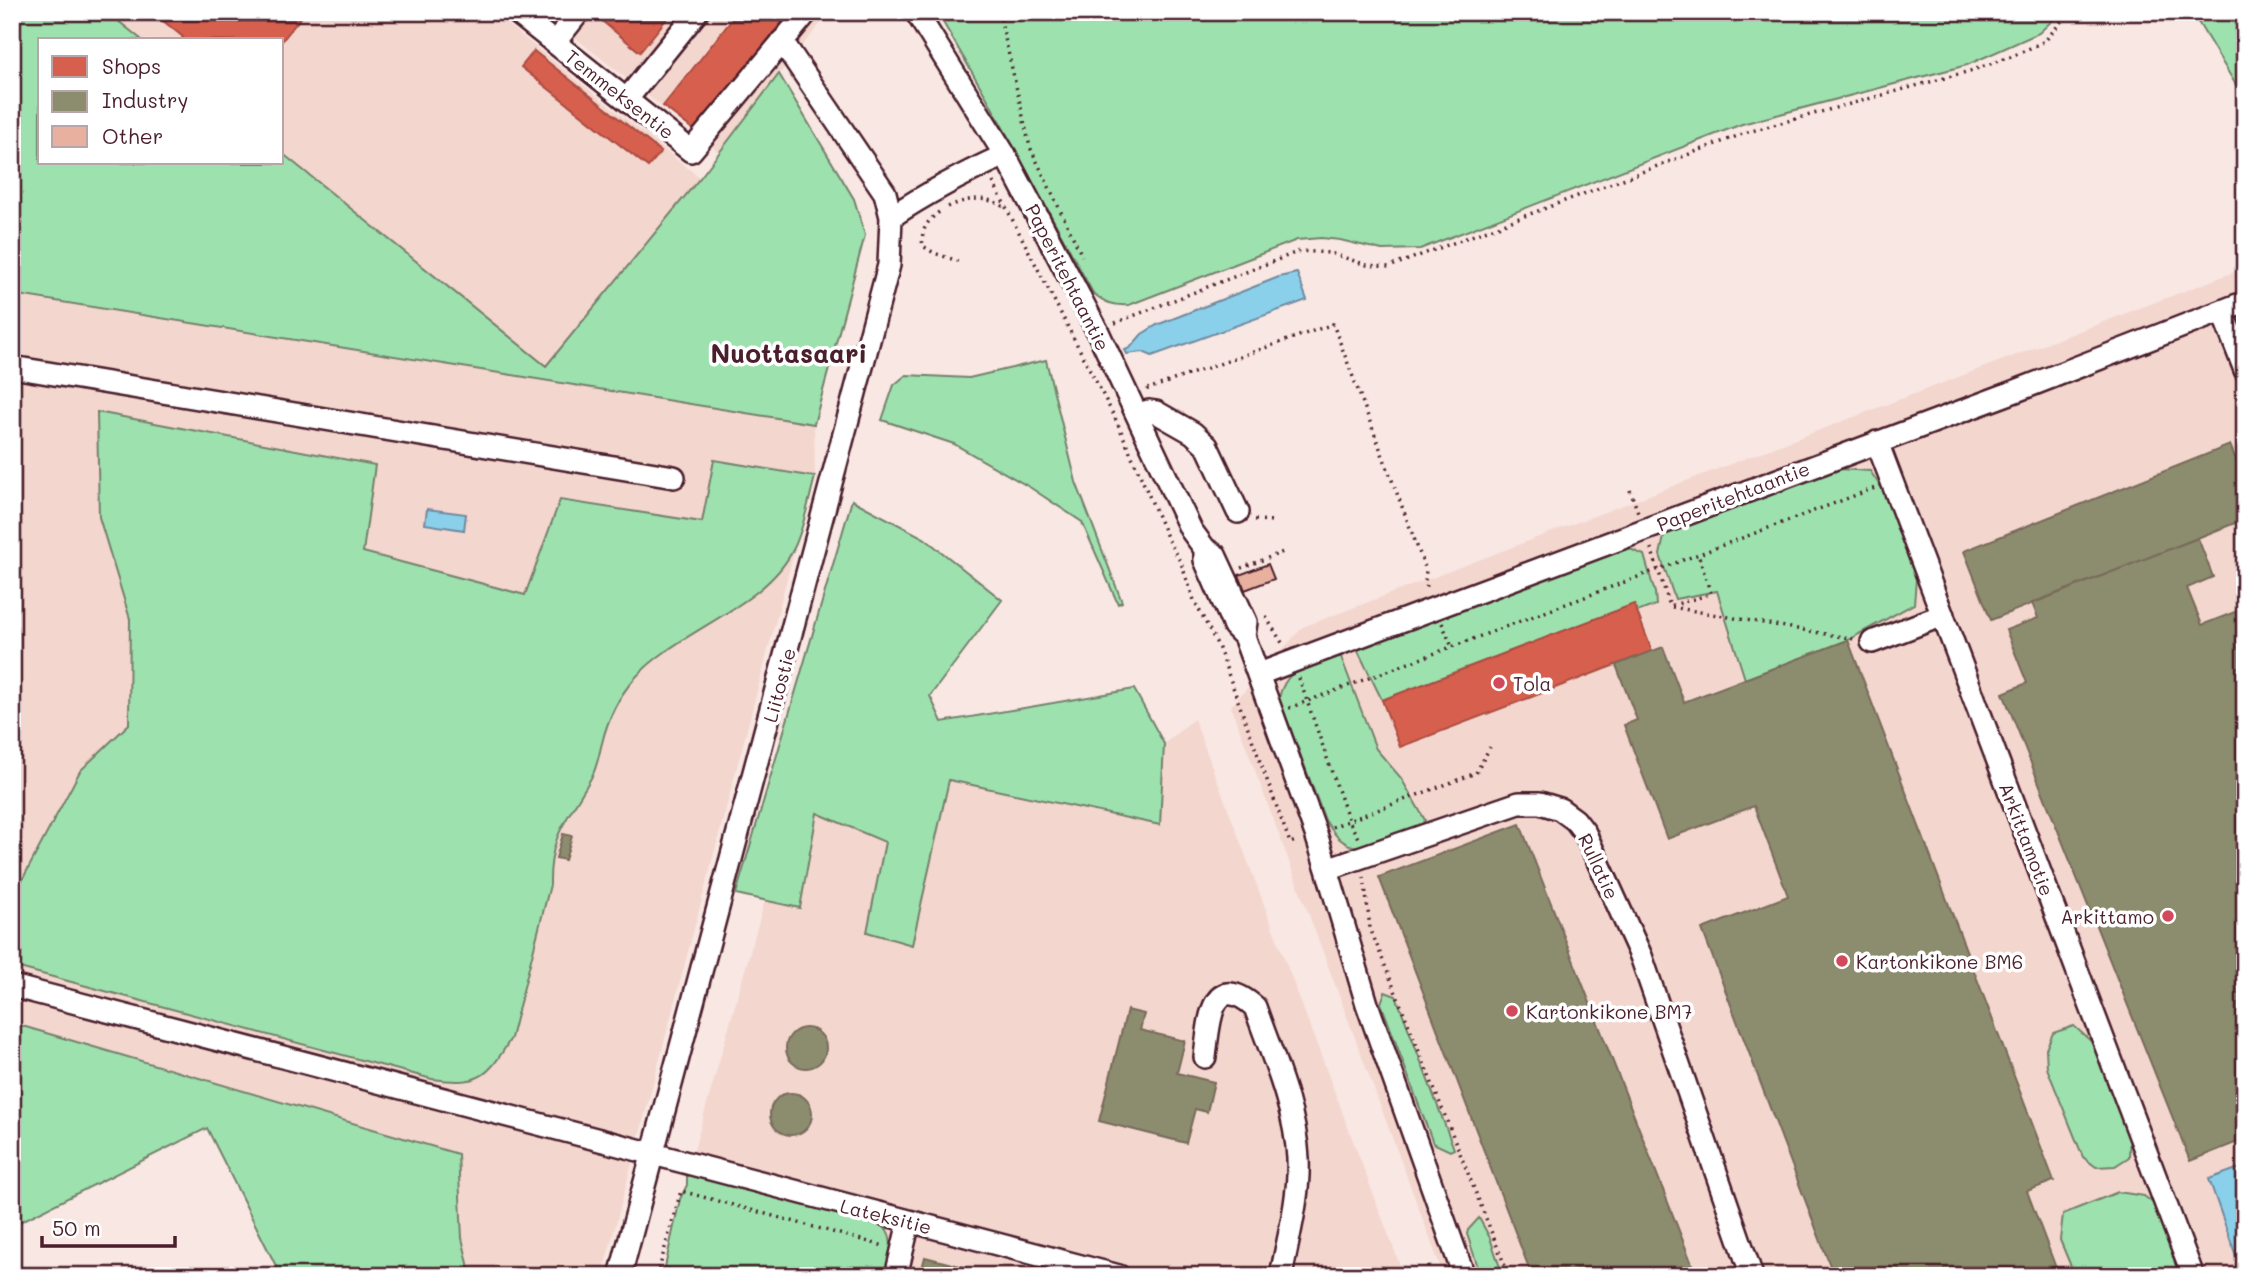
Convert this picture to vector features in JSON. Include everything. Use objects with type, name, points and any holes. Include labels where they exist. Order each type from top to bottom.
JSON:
[{"type":"street","name":"Temmeksentie","points":[[516,12],[691,150],[782,41]]},
{"type":"street","points":[[555,42],[579,12]]},
{"type":"street","points":[[627,99],[697,12]]},
{"type":"street","points":[[807,12],[782,41],[885,193],[891,217],[948,182],[1005,155]]},
{"type":"street","name":"Paperitehtaantie","points":[[916,12],[1005,155],[1097,330],[1191,530],[1205,549],[1215,555],[1247,622],[1244,636],[1259,674],[2021,389],[2245,302]]},
{"type":"street","name":"Liitostie","points":[[620,1276],[889,265],[891,217]]},
{"type":"street","points":[[2222,311],[2245,370]]},
{"type":"street","points":[[12,367],[674,477]]},
{"type":"street","points":[[1138,414],[1156,412],[1193,433],[1207,446],[1238,512]]},
{"type":"street","name":"Arkittamotie","points":[[1877,442],[2193,1276]]},
{"type":"street","points":[[1872,642],[1943,615]]},
{"type":"street","points":[[1259,674],[1326,869],[1367,1004],[1464,1276]]},
{"type":"street","name":"Rullatie","points":[[1326,869],[1519,803],[1539,803],[1560,809],[1581,827],[1641,956],[1752,1276]]},
{"type":"street","name":"Lateksitie","points":[[12,986],[1119,1276]]},
{"type":"street","points":[[1205,1057],[1211,1009],[1227,994],[1242,996],[1255,1007],[1293,1118],[1298,1160],[1295,1197],[1281,1276]]},
{"type":"street","points":[[896,1276],[909,1222]]},
{"type":"path","points":[[999,12],[1030,147],[1083,259]]},
{"type":"path","points":[[1097,330],[1300,251],[1330,253],[1367,265],[1389,267],[1748,132],[1970,71],[2012,56],[2045,41],[2065,17],[2065,12]]},
{"type":"path","points":[[958,261],[934,253],[923,246],[922,237],[931,218],[943,209],[977,198],[995,201],[1006,208]]},
{"type":"path","points":[[1141,380],[1148,389],[1333,324],[1426,570]]},
{"type":"path","points":[[1273,714],[1892,481]]},
{"type":"path","points":[[1630,490],[1670,606]]},
{"type":"path","points":[[1232,571],[1286,551]]},
{"type":"path","points":[[1670,606],[1711,594],[1698,554]]},
{"type":"path","points":[[1670,606],[1872,642]]},
{"type":"path","points":[[1265,616],[1293,661],[1349,821],[1358,835],[1370,928],[1509,1276]]},
{"type":"path","points":[[657,1276],[681,1191],[889,1247],[903,1244]]},
{"type":"shaded area","points":[[107,12],[437,12],[443,17],[447,12],[492,12],[700,178],[546,367],[284,155],[284,38],[140,38]]},
{"type":"shaded area","points":[[543,12],[830,12],[720,153]]},
{"type":"shaded area","points":[[2245,268],[2245,1276],[1444,1276],[1231,706],[1303,627]]},
{"type":"shaded area","points":[[12,294],[814,424],[815,477],[714,460],[702,522],[560,500],[525,595],[363,552],[375,465],[99,517],[130,619],[129,724],[80,771],[12,899]]},
{"type":"shaded area","points":[[795,548],[602,1276],[471,1276],[462,1238],[458,1154],[12,1023],[12,966],[432,1079],[462,1083],[550,885],[550,860],[561,826],[593,775],[607,723],[621,695],[657,655],[755,593],[779,571]]},
{"type":"shaded area","points":[[1194,719],[1404,1276],[662,1276],[680,1199],[687,1185],[687,1175],[765,900],[800,907],[816,813],[885,842],[867,932],[949,779],[1160,824],[1164,744]]},
{"type":"green space","points":[[12,12],[107,12],[140,38],[38,38],[38,164],[284,164],[284,155],[546,366],[700,178],[779,74],[854,199],[865,235],[814,424],[12,294]]},
{"type":"green space","points":[[937,12],[2057,12],[2054,19],[2039,33],[1967,65],[1742,124],[1420,249],[1382,250],[1340,240],[1297,240],[1123,305],[1109,303],[1093,293]]},
{"type":"green space","points":[[2192,12],[2238,12],[2245,23],[2245,100]]},
{"type":"green space","points":[[1046,360],[1076,482],[1122,602],[1118,604],[1082,522],[1031,488],[954,444],[882,420],[894,385],[906,375],[969,378]]},
{"type":"green space","points":[[97,412],[375,465],[363,552],[525,595],[560,500],[702,522],[714,460],[815,477],[798,540],[781,569],[743,602],[653,661],[629,685],[614,708],[593,774],[556,840],[550,885],[511,1038],[495,1063],[480,1076],[461,1081],[432,1079],[12,966],[12,899],[80,771],[129,724],[130,619],[99,517]]},
{"type":"green space","points":[[1838,469],[1870,471],[1887,496],[1916,579],[1914,604],[1848,640],[1745,679],[1717,591],[1675,599],[1660,555],[1665,532]]},
{"type":"green space","points":[[852,500],[924,538],[1002,600],[930,696],[942,722],[1134,689],[1164,744],[1160,825],[949,780],[912,945],[867,932],[885,842],[817,813],[800,908],[736,894]]},
{"type":"green space","points":[[1623,546],[1644,555],[1656,605],[1637,612],[1634,604],[1382,700],[1357,649]]},
{"type":"green space","points":[[1331,655],[1341,657],[1376,749],[1401,778],[1425,820],[1413,830],[1381,843],[1353,846],[1340,839],[1330,828],[1279,698],[1286,680],[1292,674]]},
{"type":"green space","points":[[1385,992],[1396,996],[1454,1149],[1450,1151],[1433,1143],[1381,1003]]},
{"type":"green space","points":[[12,1023],[458,1154],[462,1238],[471,1276],[281,1276],[207,1128],[12,1226]]},
{"type":"green space","points":[[2074,1026],[2093,1043],[2130,1136],[2129,1157],[2115,1166],[2096,1167],[2083,1157],[2047,1068],[2046,1049],[2053,1033]]},
{"type":"green space","points":[[687,1175],[696,1175],[878,1223],[888,1233],[891,1246],[884,1276],[702,1276],[665,1267],[680,1199],[687,1185]]},
{"type":"green space","points":[[2118,1192],[2144,1196],[2158,1207],[2179,1276],[2075,1276],[2060,1240],[2063,1214]]},
{"type":"green space","points":[[1479,1218],[1490,1238],[1503,1276],[1481,1276],[1467,1234]]},
{"type":"water","points":[[1297,273],[1307,300],[1152,356],[1143,352],[1127,354],[1125,350],[1142,334],[1157,325],[1279,277]]},
{"type":"water","points":[[427,509],[466,514],[464,530],[425,524]]},
{"type":"water","points":[[2245,1166],[2245,1276],[2243,1276],[2209,1179]]},
{"type":"building: Shops","points":[[152,12],[305,12],[284,38],[183,37]]},
{"type":"building: Shops","points":[[612,12],[672,12],[640,52],[603,22]]},
{"type":"building: Shops","points":[[738,12],[790,12],[695,131],[663,106]]},
{"type":"building: Shops","points":[[534,51],[661,152],[648,167],[521,67]]},
{"type":"building: Shops","name":"Tola","points":[[1634,604],[1652,651],[1400,747],[1382,700]]},
{"type":"building: Industry","points":[[2230,445],[2245,482],[2245,519],[1991,620],[1964,551]]},
{"type":"building: Industry","name":"Arkittamo","points":[[2198,538],[2213,577],[2187,588],[2202,625],[2245,608],[2245,1139],[2190,1161],[2003,693],[2027,683],[2006,630],[2038,618],[2032,603]]},
{"type":"building: Industry","name":"Kartonkikone BM6","points":[[1848,640],[2054,1181],[2027,1191],[2059,1276],[1834,1276],[1702,929],[1788,896],[1754,806],[1667,839],[1624,725],[1637,720],[1616,665],[1663,647],[1684,702]]},
{"type":"building: Industry","name":"Kartonkikone BM7","points":[[1520,824],[1697,1276],[1532,1276],[1379,877]]},
{"type":"building: Industry","points":[[563,834],[572,836],[565,860],[556,858]]},
{"type":"building: Industry","points":[[1127,1010],[1144,1014],[1140,1030],[1185,1041],[1177,1073],[1214,1082],[1207,1112],[1195,1109],[1186,1143],[1099,1121]]},
{"type":"building: Industry","points":[[806,1028],[814,1029],[820,1034],[825,1040],[825,1056],[820,1062],[814,1067],[806,1068],[798,1067],[792,1062],[787,1056],[786,1048],[787,1040],[792,1034],[798,1029]]},
{"type":"building: Industry","points":[[791,1093],[806,1099],[812,1114],[806,1129],[791,1135],[776,1129],[770,1114],[776,1099]]},
{"type":"building: Industry","points":[[925,1257],[998,1276],[920,1276]]},
{"type":"building: Other","points":[[1268,564],[1274,579],[1245,590],[1239,575]]},
{"type":"place","name":"Tola","points":[[1499,683]]},
{"type":"place","name":"Arkittamo","points":[[2168,916]]},
{"type":"place","name":"Kartonkikone BM6","points":[[1842,961]]},
{"type":"place","name":"Kartonkikone BM7","points":[[1512,1011]]},
{"type":"district","name":"Nuottasaari","points":[[789,353]]}]
